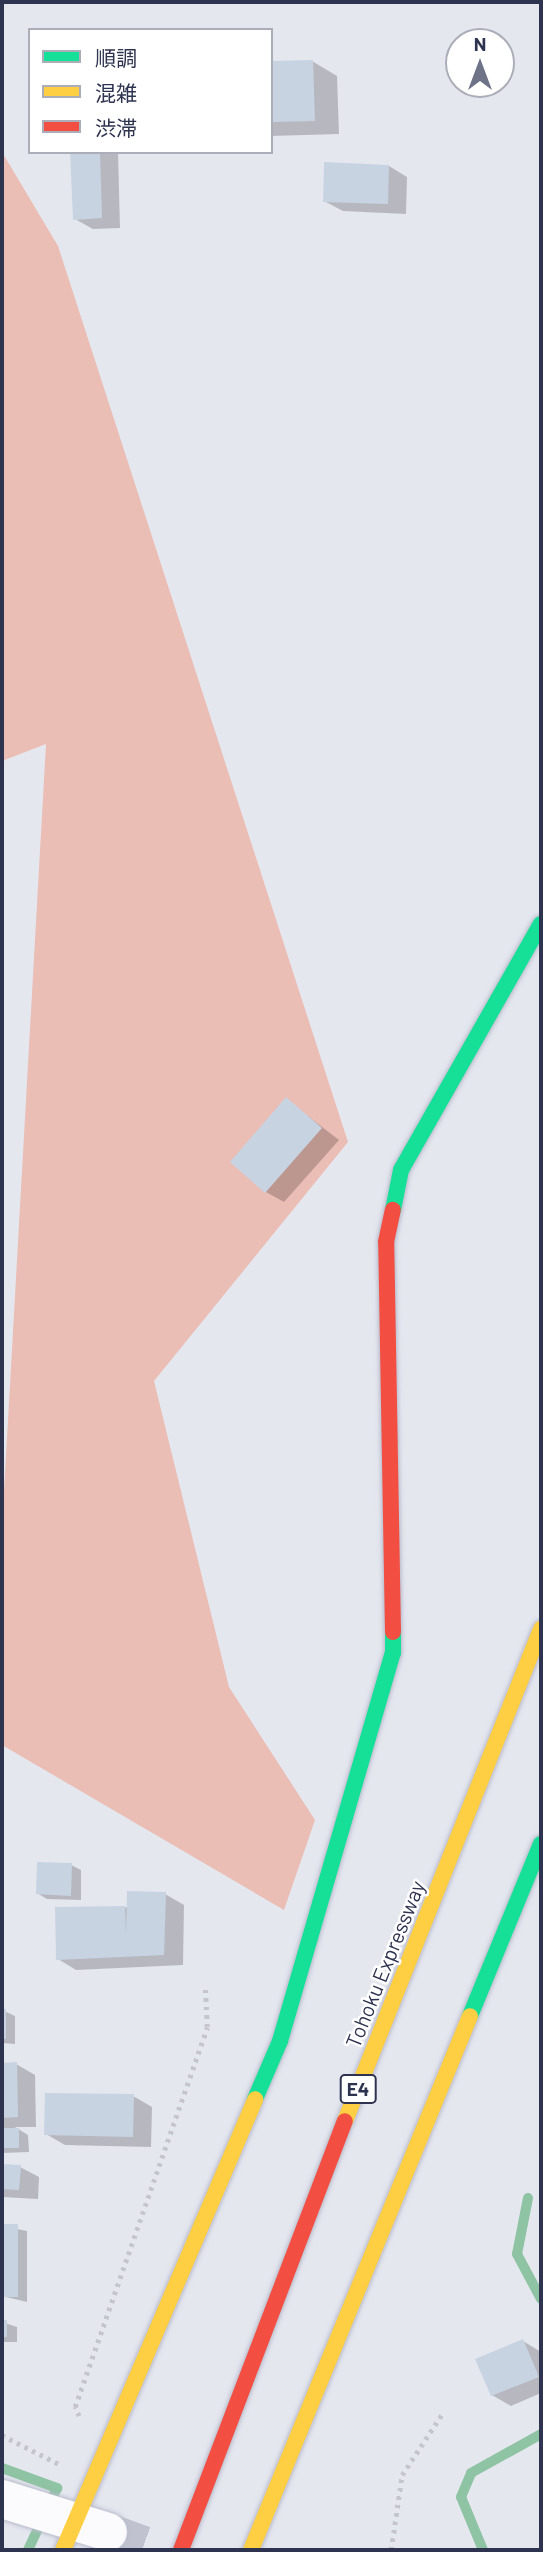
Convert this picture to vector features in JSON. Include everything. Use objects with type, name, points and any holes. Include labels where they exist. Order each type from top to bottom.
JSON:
[{"type":"main road","points":[[82,2534],[93,2481],[101,2461],[280,2041],[393,1653],[386,1242],[401,1170],[541,924]]},
{"type":"main road","name":"Tohoku Expressway","points":[[181,2550],[308,2214],[541,1629]]},
{"type":"main road","points":[[251,2550],[541,1844]]},
{"type":"street","points":[[2,2498],[82,2534]]},
{"type":"path","points":[[101,2461],[75,2407],[207,2027],[205,1984]]},
{"type":"path","points":[[391,2550],[402,2475],[442,2414]]},
{"type":"path","points":[[2,2435],[93,2481]]},
{"type":"shaded area","points":[[2,152],[58,246],[348,1142],[154,1381],[229,1687],[315,1820],[284,1910],[2,1745],[2,1527],[46,744],[2,761]]},
{"type":"building","points":[[313,60],[315,121],[273,122],[273,61]]},
{"type":"building","points":[[70,154],[100,154],[102,218],[73,220]]},
{"type":"building","points":[[324,162],[389,165],[388,204],[323,202]]},
{"type":"building","points":[[286,1097],[322,1128],[265,1193],[230,1162]]},
{"type":"building","points":[[37,1862],[72,1863],[71,1896],[36,1894]]},
{"type":"building","points":[[127,1891],[166,1892],[164,1955],[56,1960],[55,1907],[125,1906],[126,1936]]},
{"type":"building","points":[[2,2009],[6,2009],[6,2039],[2,2039]]},
{"type":"building","points":[[17,2062],[18,2117],[2,2118],[2,2063]]},
{"type":"building","points":[[45,2093],[134,2094],[133,2137],[44,2135]]},
{"type":"building","points":[[2,2128],[19,2128],[19,2148],[2,2148]]},
{"type":"building","points":[[2,2164],[21,2165],[19,2190],[2,2189]]},
{"type":"building","points":[[2,2224],[18,2224],[18,2297],[2,2297]]},
{"type":"building","points":[[2,2320],[7,2320],[7,2337],[2,2337]]},
{"type":"building","points":[[523,2339],[539,2377],[491,2396],[475,2359]]},
{"type":"waterway","points":[[528,2198],[517,2254],[541,2299]]},
{"type":"waterway","points":[[483,2550],[461,2497],[471,2473],[541,2434]]},
{"type":"waterway","points":[[2,2468],[57,2488],[28,2550]]},
{"type":"tunnel","points":[[108,2532],[157,2550]]},
{"type":"traffic: fast","points":[[393,1210],[401,1170],[541,924]]},
{"type":"traffic: fast","points":[[255,2099],[280,2041],[393,1653],[393,1632]]},
{"type":"traffic: fast","points":[[470,2016],[541,1844]]},
{"type":"traffic: slow","points":[[345,2121],[541,1629]]},
{"type":"traffic: slow","points":[[251,2550],[470,2016]]},
{"type":"traffic: slow","points":[[63,2550],[255,2099]]},
{"type":"traffic: jam","points":[[393,1210],[386,1242],[393,1632]]},
{"type":"traffic: jam","points":[[181,2550],[345,2121]]}]
